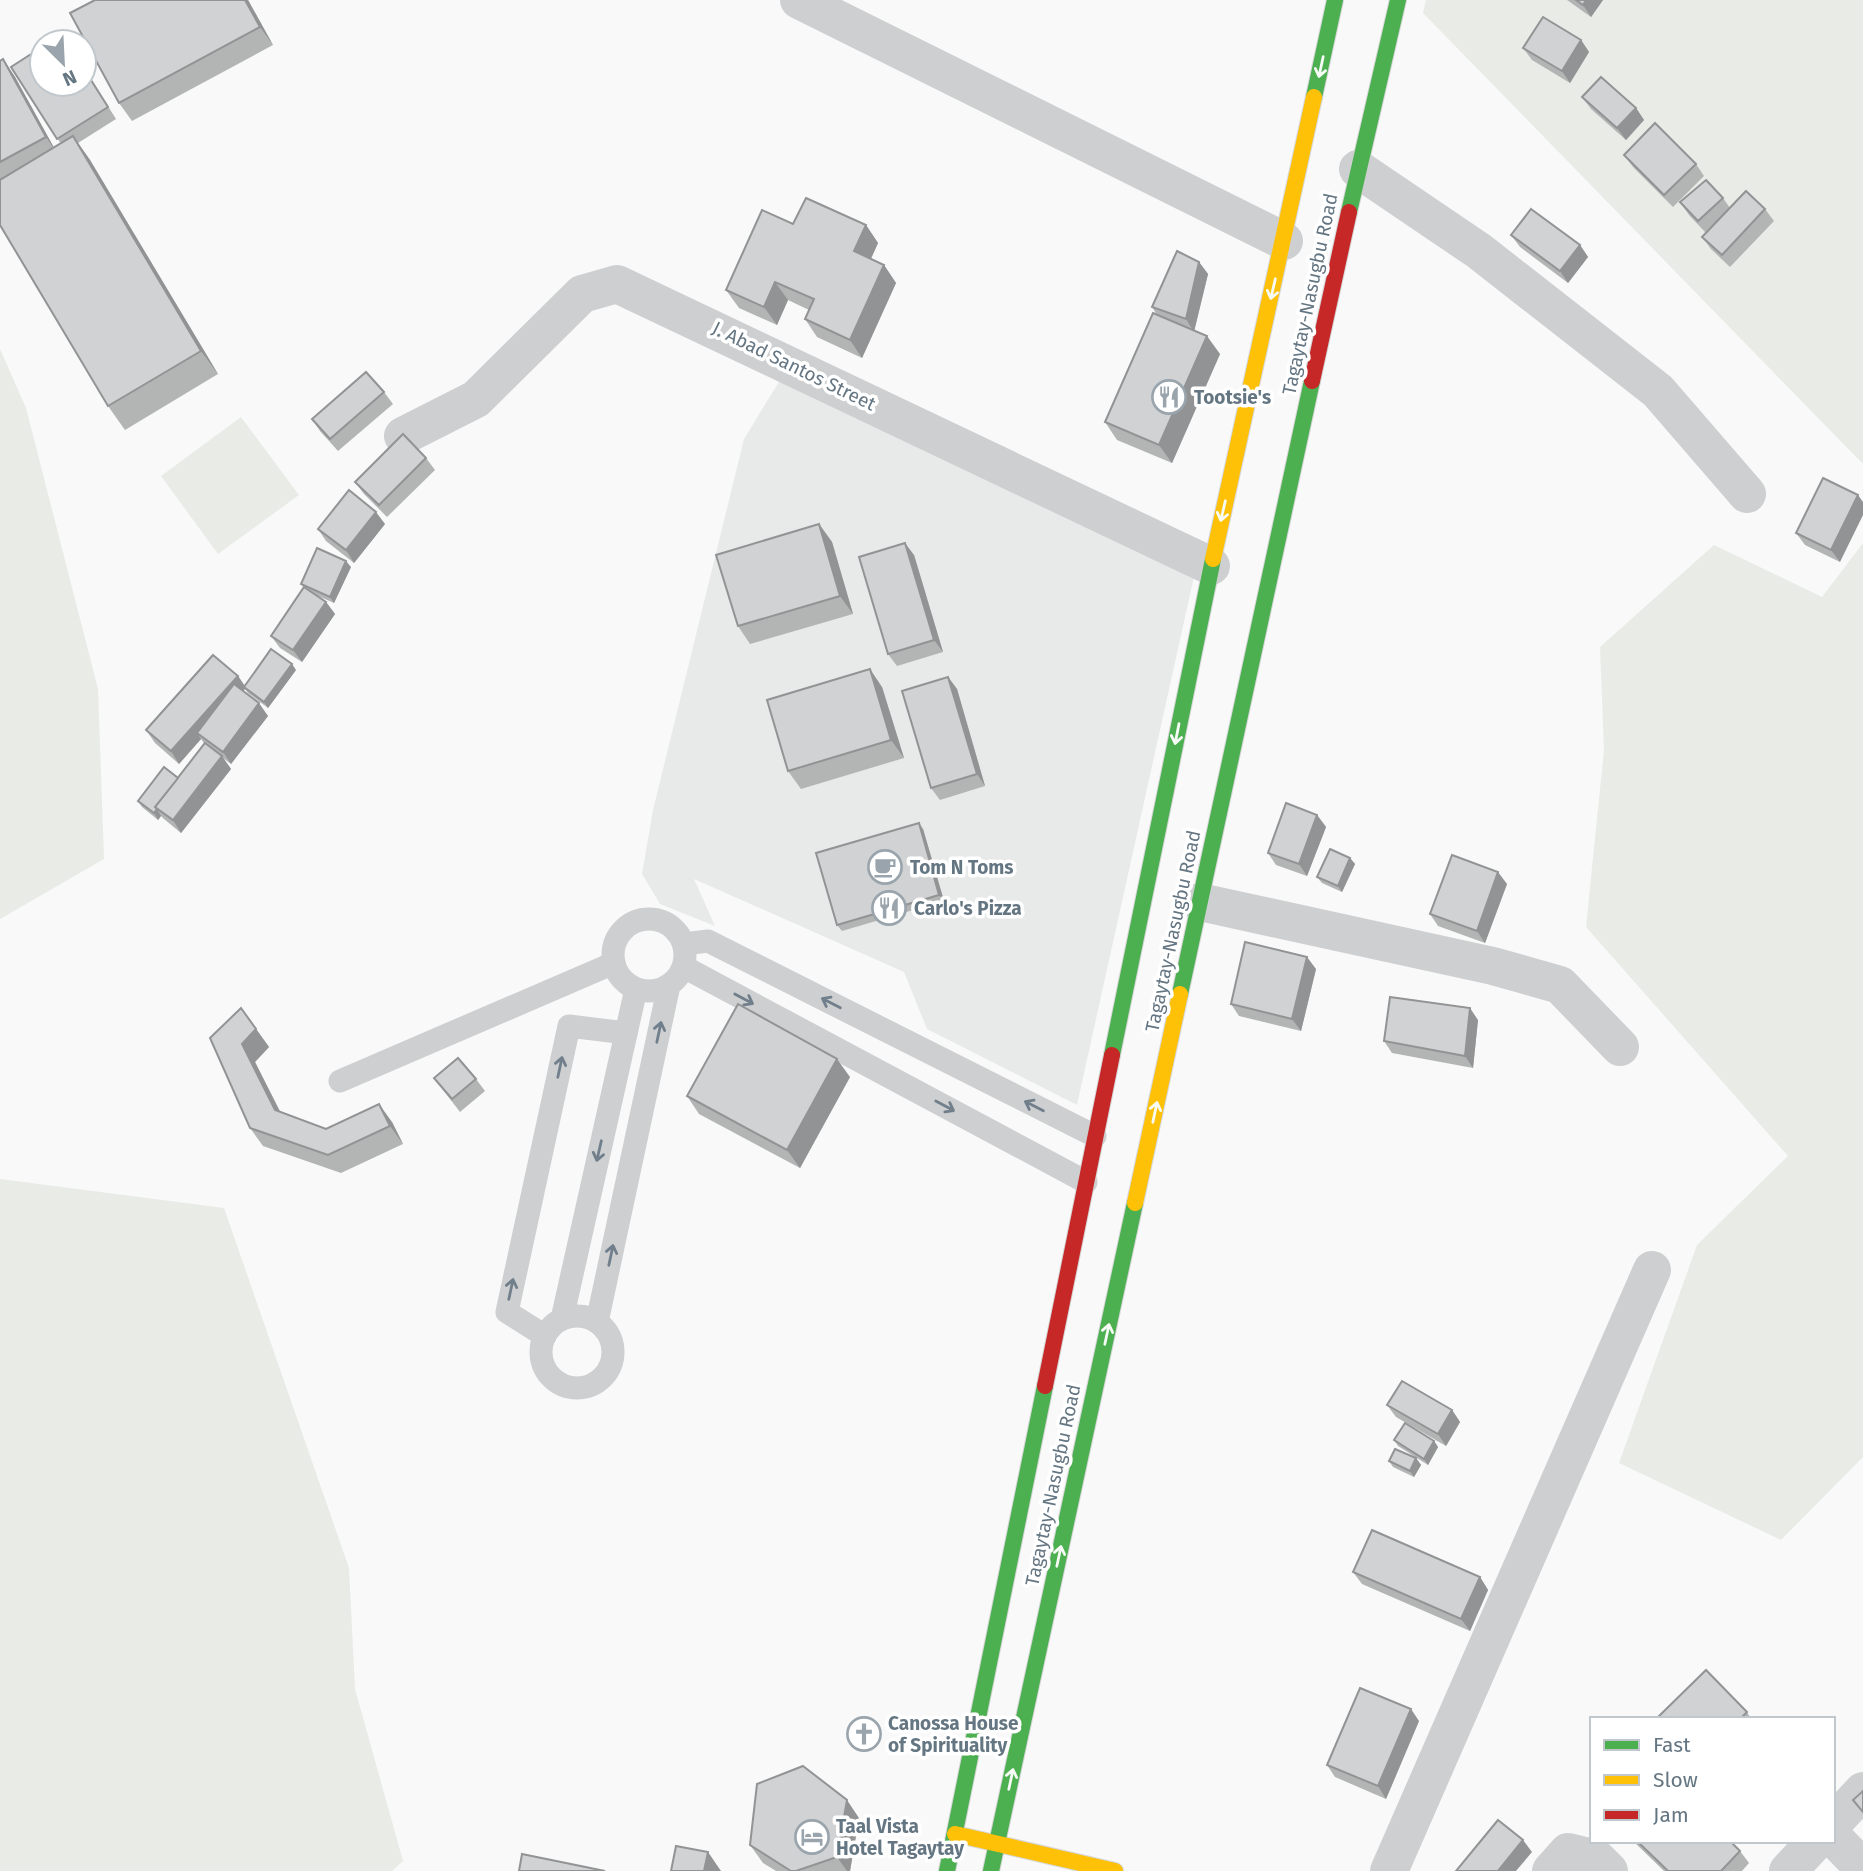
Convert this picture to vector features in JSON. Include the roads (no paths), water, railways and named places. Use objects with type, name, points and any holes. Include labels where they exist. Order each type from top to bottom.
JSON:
[{"type":"main road","name":"Tagaytay-Nasugbu Road","points":[[947,1871],[1211,566],[1335,0]]},
{"type":"main road","name":"Tagaytay-Nasugbu Road","points":[[991,1871],[1358,169],[1398,0]]},
{"type":"main road","points":[[955,1834],[997,1846],[1115,1871]]},
{"type":"street","points":[[799,0],[1284,241]]},
{"type":"street","points":[[1358,169],[1479,251],[1658,391],[1747,494]]},
{"type":"street","name":"J. Abad Santos Street","points":[[403,436],[476,399],[582,294],[617,284],[1211,566]]},
{"type":"street","points":[[1200,902],[1493,967],[1560,985],[1620,1046]]},
{"type":"street","points":[[1390,1871],[1652,1270]]},
{"type":"street","points":[[1835,1821],[1863,1791]]},
{"type":"street","points":[[1835,1839],[1863,1868]]},
{"type":"street","points":[[1788,1871],[1814,1843]]},
{"type":"street","points":[[1551,1871],[1568,1852],[1597,1859],[1609,1871]]},
{"type":"lane","points":[[669,985],[659,990],[636,989],[618,975],[614,963],[616,940],[634,923],[645,919],[669,925],[684,956],[1086,1182]]},
{"type":"lane","points":[[597,1321],[669,985],[684,956],[708,941],[1095,1136]]},
{"type":"lane","points":[[340,1082],[614,963]]},
{"type":"lane","points":[[562,1319],[586,1317],[597,1321],[612,1341],[613,1352],[606,1374],[587,1387],[564,1385],[547,1371],[542,1361],[545,1336],[562,1319],[636,989]]},
{"type":"lane","points":[[545,1336],[506,1312],[569,1026],[626,1033]]},
{"type":"place","name":"Tootsie's","points":[[1169,397]]},
{"type":"place","name":"Tom N Toms","points":[[885,867]]},
{"type":"place","name":"Carlo's Pizza","points":[[889,908]]},
{"type":"place","name":"Canossa House of Spirituality","points":[[864,1734]]},
{"type":"place","name":"Taal Vista Hotel Tagaytay","points":[[812,1837]]}]
